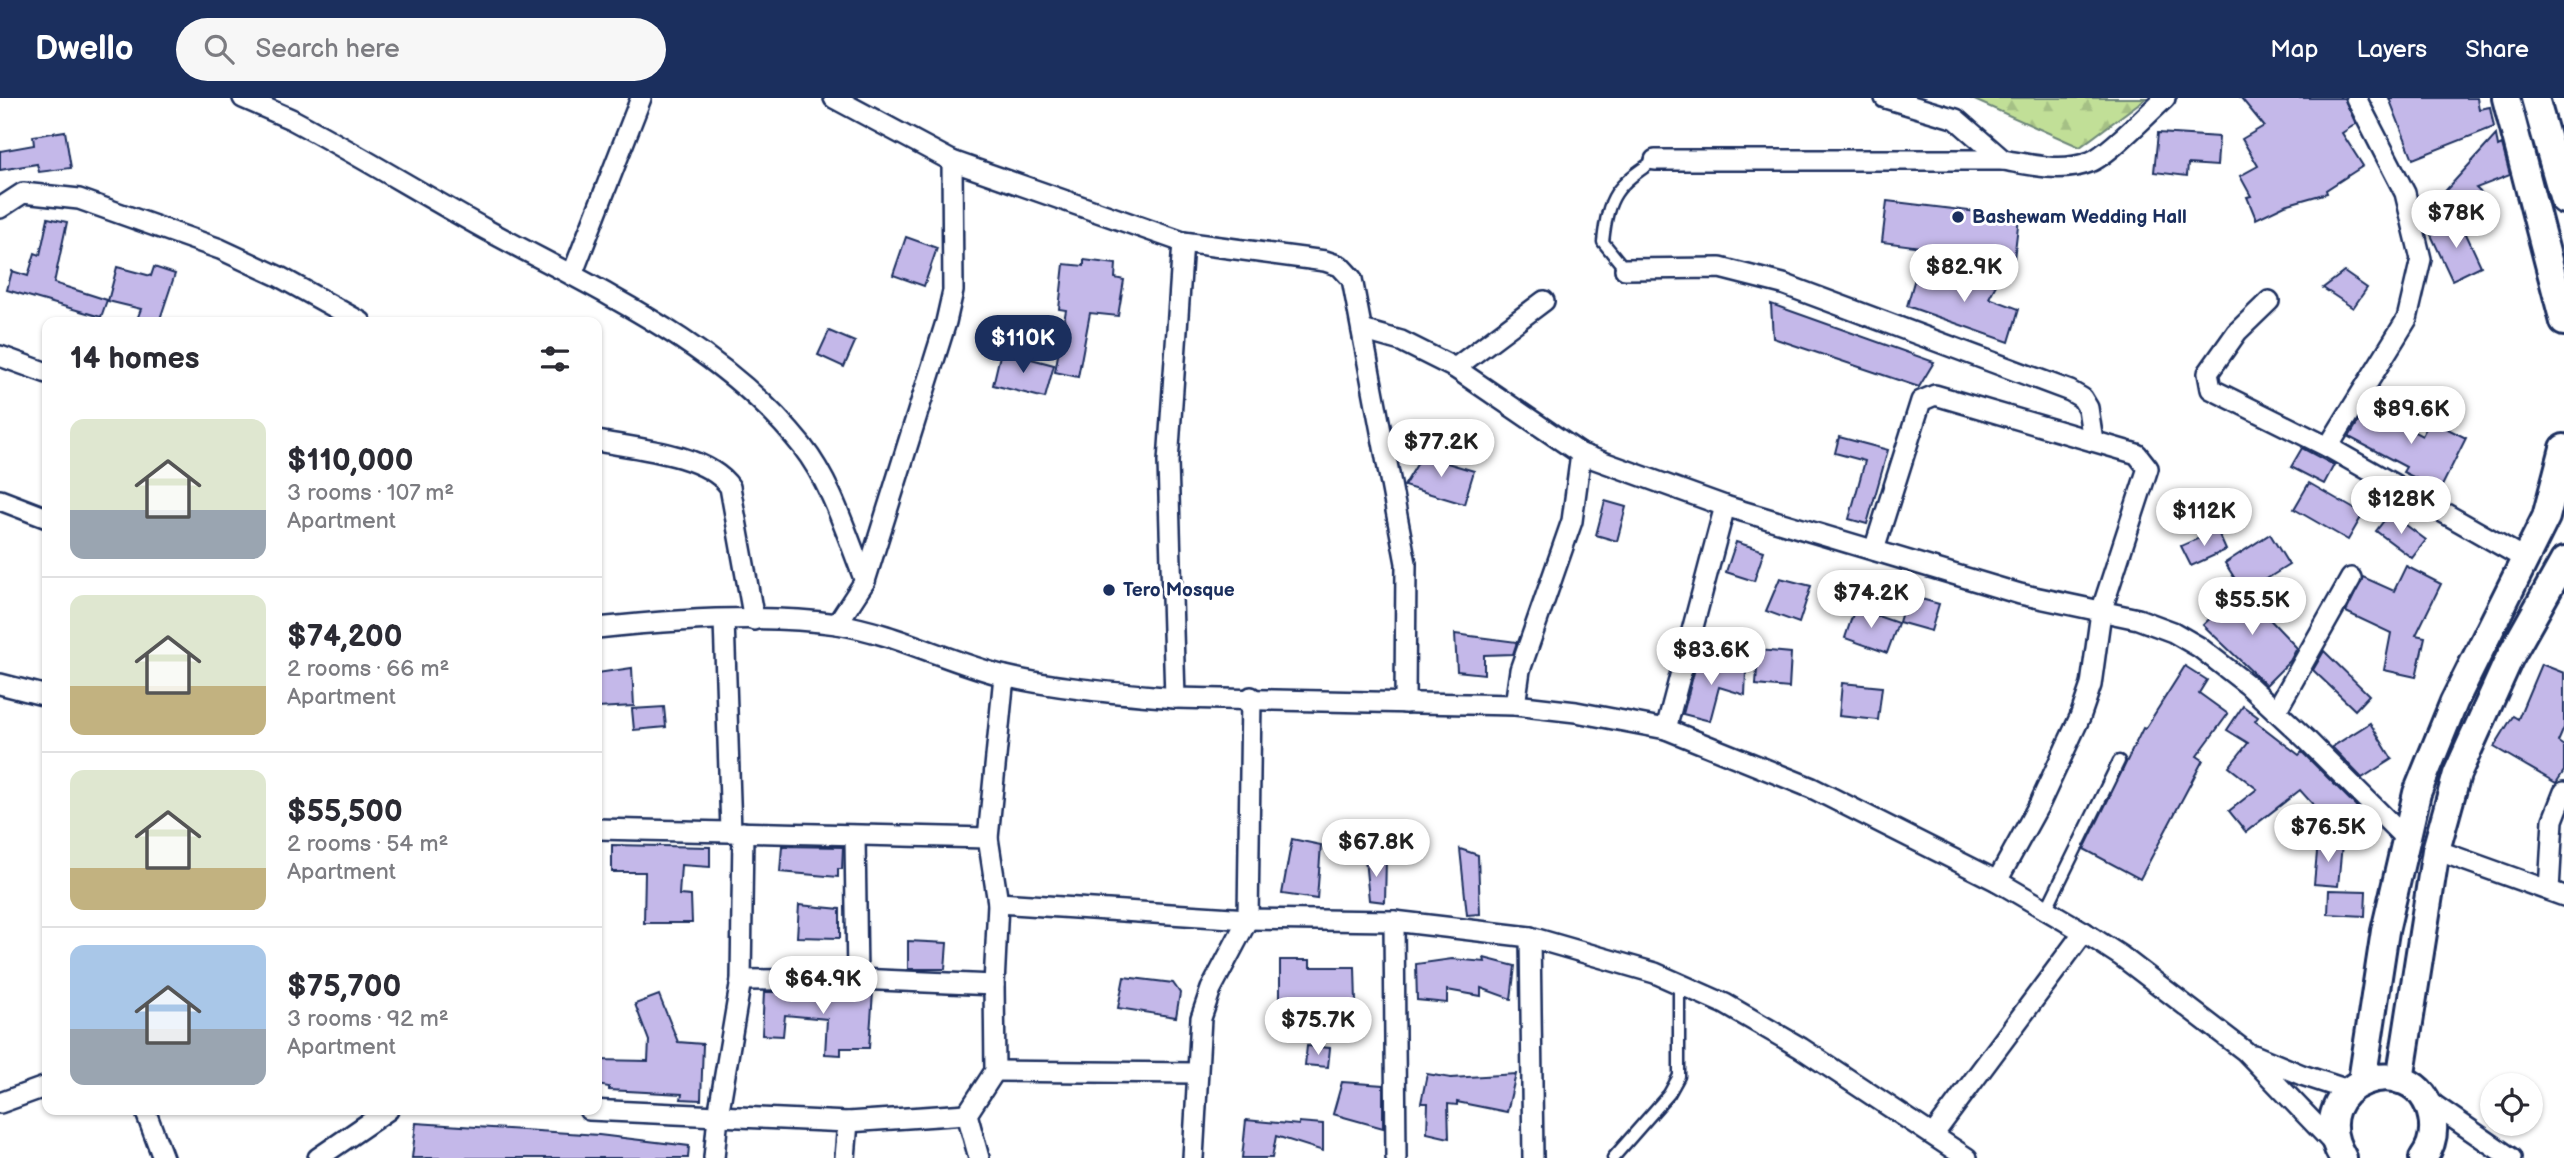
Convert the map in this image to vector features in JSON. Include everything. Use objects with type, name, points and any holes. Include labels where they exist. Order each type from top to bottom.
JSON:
[{"type":"main road","points":[[2506,98],[2554,235],[2564,323]]},
{"type":"main road","points":[[2535,98],[2564,200]]},
{"type":"main road","points":[[2355,1085],[2385,931],[2417,793],[2454,702],[2527,560],[2546,517],[2564,448]]},
{"type":"main road","points":[[2400,1080],[2436,850],[2457,774],[2509,659],[2563,567]]},
{"type":"main road","points":[[2340,1152],[2333,1119],[2338,1103],[2355,1085],[2375,1077],[2400,1080],[2424,1098],[2434,1125],[2432,1140],[2423,1158]]},
{"type":"street","points":[[572,275],[641,98]]},
{"type":"street","points":[[834,98],[952,161],[1183,243],[1340,266],[1352,279],[1405,563],[1405,703]]},
{"type":"street","points":[[1885,98],[1956,119],[2003,160]]},
{"type":"street","points":[[1656,160],[2003,160],[2042,167],[2073,167],[2093,161],[2165,98]]},
{"type":"street","points":[[2328,447],[2407,318],[2421,259],[2405,193],[2356,98]]},
{"type":"street","points":[[250,99],[572,275],[696,349],[751,392],[803,447],[818,471],[865,581]]},
{"type":"street","points":[[837,624],[865,581],[953,291],[952,161]]},
{"type":"street","points":[[0,208],[23,193],[79,199],[220,249],[280,277],[352,317]]},
{"type":"street","points":[[1175,698],[1168,462],[1183,243]]},
{"type":"street","points":[[1625,269],[1720,268],[1783,284],[1942,342],[2082,398],[2088,408],[2093,441]]},
{"type":"street","points":[[1455,368],[1544,301]]},
{"type":"street","points":[[2269,301],[2237,332],[2208,373],[2211,389],[2328,447],[2527,560]]},
{"type":"street","points":[[1362,330],[1401,341],[1455,368],[1581,454],[1725,506],[1874,551],[2020,594],[2138,619],[2173,632],[2199,648],[2276,711],[2405,838]]},
{"type":"street","points":[[0,356],[42,371]]},
{"type":"street","points":[[1874,551],[1921,401],[1927,396],[1935,395],[2137,454],[2148,468],[2101,612],[2091,685],[2080,717],[2040,803],[1997,881]]},
{"type":"street","points":[[602,442],[701,464],[721,475],[730,487],[754,620]]},
{"type":"street","points":[[1515,705],[1520,670],[1572,521],[1581,454]]},
{"type":"street","points":[[0,500],[42,516]]},
{"type":"street","points":[[1666,729],[1725,506]]},
{"type":"street","points":[[2276,711],[2351,578]]},
{"type":"street","points":[[714,1158],[718,1116],[741,980],[737,832],[724,620]]},
{"type":"street","points":[[602,628],[724,620],[837,624],[929,649],[1004,676],[1175,698],[1515,705],[1576,712],[1666,729],[1812,788],[1997,881],[2084,932],[2121,956],[2245,1051],[2340,1152]]},
{"type":"street","points":[[979,1158],[967,1114],[995,1071],[994,985],[998,903],[988,838],[1004,676]]},
{"type":"street","points":[[0,684],[42,695]]},
{"type":"street","points":[[1193,1158],[1201,1018],[1211,989],[1248,919],[1251,698]]},
{"type":"street","points":[[2436,850],[2556,893],[2553,820],[2564,792]]},
{"type":"street","points":[[602,830],[988,838]]},
{"type":"street","points":[[855,837],[857,979]]},
{"type":"street","points":[[998,903],[1248,919],[1394,921],[1530,937],[1655,972],[1760,1022],[1967,1158]]},
{"type":"street","points":[[1394,921],[1396,1158]]},
{"type":"street","points":[[1933,1135],[2084,932]]},
{"type":"street","points":[[1530,937],[1533,1158]]},
{"type":"street","points":[[741,980],[857,979],[994,985]]},
{"type":"street","points":[[2245,1051],[2302,1075],[2355,1085]]},
{"type":"street","points":[[995,1071],[1196,1073]]},
{"type":"street","points":[[0,1103],[42,1088]]},
{"type":"street","points":[[2424,1098],[2511,1158]]},
{"type":"street","points":[[602,1111],[848,1122],[967,1114]]},
{"type":"street","points":[[147,1115],[163,1158]]},
{"type":"street","points":[[318,1158],[381,1115]]},
{"type":"street","points":[[845,1158],[848,1122]]},
{"type":"lane","points":[[1625,269],[1604,242],[1607,207],[1629,177],[1656,160]]},
{"type":"lane","points":[[2046,910],[2119,761]]},
{"type":"lane","points":[[1613,1158],[1669,1094],[1679,1076],[1679,982]]},
{"type":"green space","points":[[1970,98],[2146,98],[2080,147]]},
{"type":"building","points":[[2241,98],[2344,98],[2356,124],[2342,133],[2363,166],[2326,190],[2327,193],[2285,205],[2256,219],[2247,197],[2251,196],[2240,176],[2258,166],[2242,139],[2264,126]]},
{"type":"building","points":[[2389,98],[2477,98],[2479,109],[2490,107],[2494,127],[2413,159]]},
{"type":"building","points":[[65,131],[71,168],[39,172],[37,164],[0,170],[0,151],[34,145],[33,136]]},
{"type":"building","points":[[2158,133],[2219,137],[2217,166],[2188,164],[2187,176],[2154,172]]},
{"type":"building","points":[[2496,135],[2498,147],[2502,145],[2510,175],[2476,188],[2490,201],[2469,225],[2439,198]]},
{"type":"building","points":[[1887,201],[2019,217],[2014,259],[1882,242]]},
{"type":"building","points":[[48,218],[67,222],[54,283],[107,300],[101,317],[7,290],[12,271],[28,276],[35,253],[40,255]]},
{"type":"building","points":[[2460,221],[2481,266],[2452,280],[2431,235]]},
{"type":"building","points":[[906,237],[937,248],[924,286],[893,275]]},
{"type":"building","points":[[1084,260],[1116,264],[1115,278],[1124,280],[1118,316],[1090,313],[1078,377],[1055,372],[1066,310],[1059,309],[1064,264],[1084,266]]},
{"type":"building","points":[[117,267],[151,276],[154,267],[175,274],[161,317],[138,317],[141,309],[108,301]]},
{"type":"building","points":[[1917,271],[1960,287],[1968,271],[1996,285],[1989,298],[2019,309],[2009,342],[1907,306]]},
{"type":"building","points":[[2344,272],[2367,288],[2353,308],[2323,288]]},
{"type":"building","points":[[1771,304],[1934,362],[1919,387],[1773,338]]},
{"type":"building","points":[[829,331],[855,342],[844,367],[818,355]]},
{"type":"building","points":[[1001,351],[1054,365],[1045,398],[993,385]]},
{"type":"building","points":[[2367,407],[2422,436],[2430,420],[2466,438],[2440,490],[2403,472],[2406,467],[2349,437]]},
{"type":"building","points":[[1839,437],[1888,450],[1867,524],[1849,519],[1865,461],[1835,453]]},
{"type":"building","points":[[2302,448],[2334,465],[2324,484],[2291,467]]},
{"type":"building","points":[[1425,451],[1430,458],[1474,471],[1464,504],[1404,486]]},
{"type":"building","points":[[2309,483],[2363,514],[2348,540],[2294,509]]},
{"type":"building","points":[[1605,501],[1626,507],[1617,541],[1596,535]]},
{"type":"building","points":[[2390,513],[2426,540],[2412,558],[2376,531]]},
{"type":"building","points":[[2217,530],[2226,550],[2191,566],[2181,546]]},
{"type":"building","points":[[2270,534],[2289,565],[2244,593],[2225,563]]},
{"type":"building","points":[[1736,542],[1764,551],[1754,581],[1726,572]]},
{"type":"building","points":[[2406,566],[2441,584],[2416,635],[2425,637],[2416,677],[2384,670],[2391,633],[2346,612],[2363,577],[2394,591]]},
{"type":"building","points":[[1780,578],[1811,586],[1799,623],[1766,611]]},
{"type":"building","points":[[2241,589],[2297,648],[2290,661],[2266,685],[2203,625]]},
{"type":"building","points":[[1907,595],[1939,604],[1931,631],[1899,622]]},
{"type":"building","points":[[1855,608],[1898,623],[1887,653],[1845,638]]},
{"type":"building","points":[[1455,634],[1517,642],[1513,654],[1484,655],[1484,674],[1457,671]]},
{"type":"building","points":[[1758,650],[1791,653],[1789,688],[1756,685]]},
{"type":"building","points":[[2324,651],[2369,695],[2355,710],[2313,670]]},
{"type":"building","points":[[1698,657],[1746,672],[1745,695],[1719,687],[1710,721],[1683,714]]},
{"type":"building","points":[[2541,664],[2564,673],[2564,728],[2558,742],[2564,746],[2564,771],[2556,783],[2494,747],[2513,716],[2518,719]]},
{"type":"building","points":[[2185,666],[2207,680],[2199,693],[2228,714],[2197,756],[2203,760],[2140,879],[2084,849],[2143,728],[2145,729]]},
{"type":"building","points":[[632,668],[634,706],[602,708],[602,672]]},
{"type":"building","points":[[1842,683],[1882,687],[1878,720],[1839,716]]},
{"type":"building","points":[[2243,706],[2258,717],[2255,721],[2299,755],[2302,752],[2357,807],[2334,828],[2300,790],[2246,832],[2229,811],[2257,789],[2229,767],[2248,743],[2227,730]]},
{"type":"building","points":[[664,707],[666,727],[634,730],[632,709]]},
{"type":"building","points":[[2370,723],[2392,759],[2362,778],[2332,747]]},
{"type":"building","points":[[1292,839],[1321,845],[1317,899],[1282,894]]},
{"type":"building","points":[[2318,842],[2342,844],[2338,886],[2314,884]]},
{"type":"building","points":[[612,845],[710,847],[710,867],[681,865],[679,895],[691,896],[692,923],[644,923],[645,872],[612,872]]},
{"type":"building","points":[[782,846],[843,847],[842,869],[838,869],[838,877],[780,872]]},
{"type":"building","points":[[1460,849],[1478,855],[1480,914],[1467,915]]},
{"type":"building","points":[[1386,858],[1385,902],[1369,900],[1365,859]]},
{"type":"building","points":[[2329,890],[2366,891],[2365,916],[2328,914]]},
{"type":"building","points":[[799,905],[840,909],[840,938],[797,937]]},
{"type":"building","points":[[908,941],[947,943],[945,969],[908,969]]},
{"type":"building","points":[[1484,958],[1515,966],[1511,999],[1481,988],[1481,996],[1447,990],[1447,1003],[1417,1000],[1416,964],[1452,959],[1485,962]]},
{"type":"building","points":[[1280,960],[1310,960],[1310,967],[1355,967],[1356,1003],[1280,1003]]},
{"type":"building","points":[[1124,977],[1173,983],[1180,993],[1176,1017],[1118,1008]]},
{"type":"building","points":[[843,991],[873,992],[869,1048],[841,1048],[841,1055],[825,1054],[827,1019],[785,1015],[783,1036],[762,1035],[764,992],[808,992],[843,996]]},
{"type":"building","points":[[659,995],[678,1042],[703,1044],[701,1100],[681,1099],[682,1094],[609,1090],[609,1087],[602,1086],[602,1060],[648,1061],[649,1041],[635,1004]]},
{"type":"building","points":[[1307,1046],[1330,1048],[1328,1067],[1305,1065]]},
{"type":"building","points":[[1427,1074],[1451,1078],[1516,1074],[1507,1112],[1457,1102],[1457,1105],[1448,1104],[1449,1138],[1427,1133],[1428,1103],[1421,1103]]},
{"type":"building","points":[[1342,1082],[1383,1085],[1383,1128],[1333,1114]]},
{"type":"building","points":[[1246,1120],[1299,1125],[1299,1122],[1323,1124],[1323,1151],[1276,1136],[1272,1158],[1242,1158]]},
{"type":"building","points":[[416,1123],[599,1135],[689,1146],[688,1158],[412,1158]]},
{"type":"place","name":"Bashewam Wedding Hall","points":[[1958,217]]},
{"type":"place","name":"Tero Mosque","points":[[1109,590]]}]
